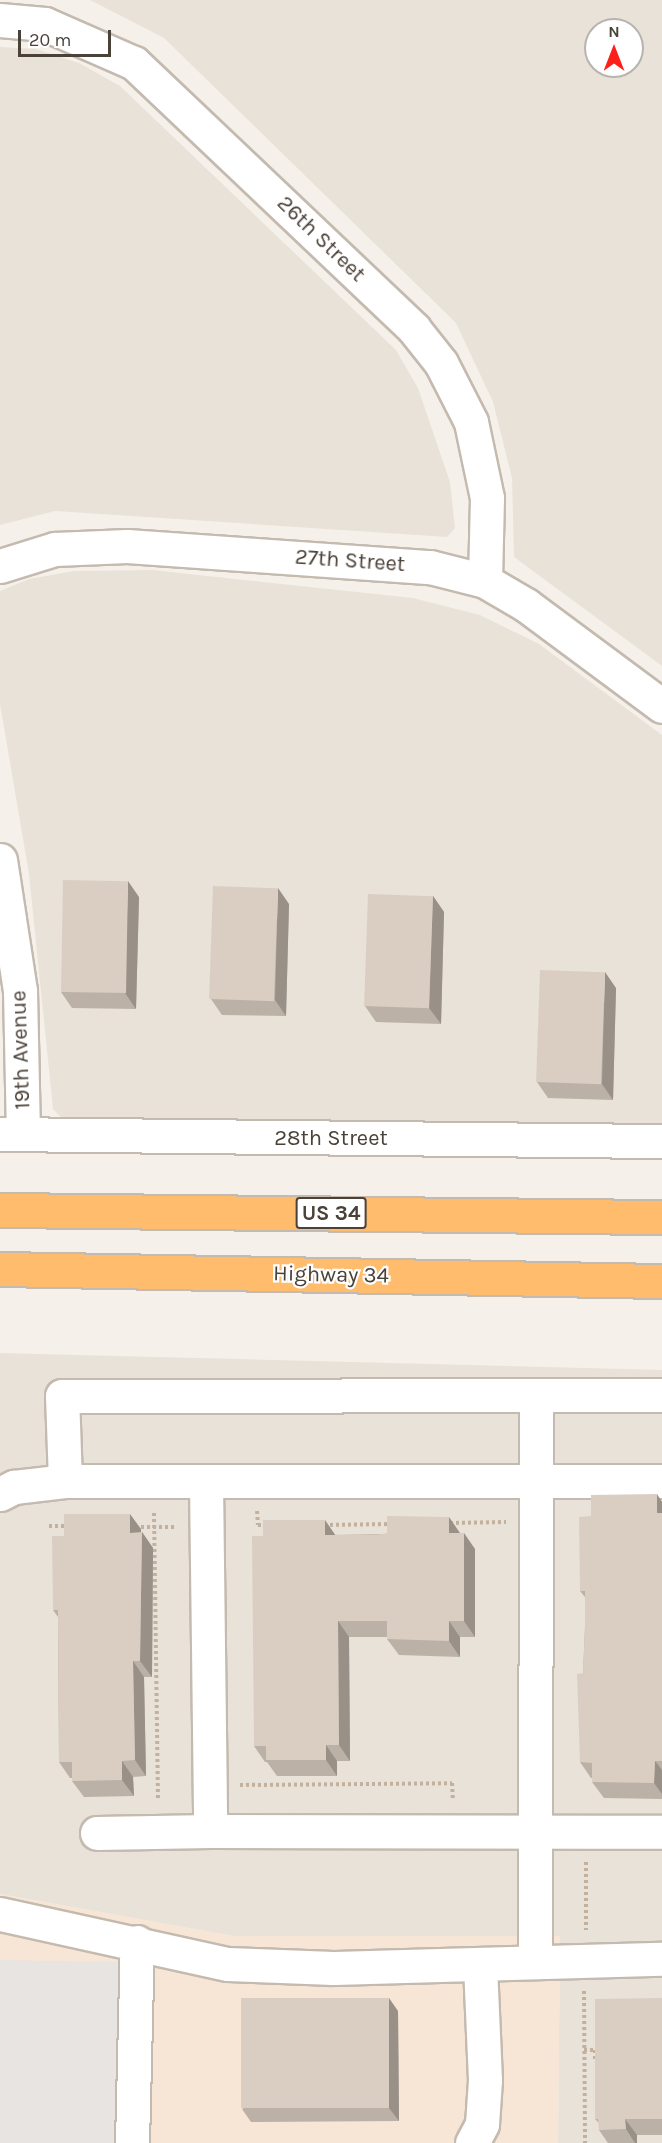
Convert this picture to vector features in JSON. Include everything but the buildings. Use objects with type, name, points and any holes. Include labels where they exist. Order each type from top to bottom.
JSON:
[{"type":"highway","name":"US 34","points":[[0,1210],[662,1217]]},
{"type":"highway","name":"Highway 34","points":[[0,1269],[662,1281]]},
{"type":"street","name":"26th Street","points":[[0,20],[45,24],[134,63],[414,329],[441,363],[471,422],[487,498],[485,581]]},
{"type":"street","name":"27th Street","points":[[0,566],[55,549],[127,546],[430,567],[485,581],[525,605],[662,706]]},
{"type":"street","name":"19th Avenue","points":[[0,860],[20,991],[11,1134]]},
{"type":"street","name":"28th Street","points":[[11,1134],[662,1141]]},
{"type":"street","points":[[535,1962],[534,1480],[536,1395]]},
{"type":"street","points":[[65,1481],[62,1396],[662,1395]]},
{"type":"street","points":[[0,1494],[14,1487],[65,1481],[662,1481]]},
{"type":"street","points":[[206,1482],[210,1831]]},
{"type":"street","points":[[97,1833],[662,1832]]},
{"type":"street","points":[[0,1914],[137,1942],[228,1964],[333,1968],[662,1959]]},
{"type":"street","points":[[132,2143],[137,1942]]},
{"type":"street","points":[[472,2143],[482,2124],[485,2080],[480,1964]]},
{"type":"path","points":[[154,1503],[158,1802],[166,1802]]},
{"type":"path","points":[[256,1503],[258,1525],[270,1525]]},
{"type":"path","points":[[437,1523],[509,1522]]},
{"type":"path","points":[[318,1525],[402,1524]]},
{"type":"path","points":[[49,1526],[72,1527]]},
{"type":"path","points":[[131,1527],[183,1527]]},
{"type":"path","points":[[231,1785],[452,1783],[452,1800],[462,1800]]},
{"type":"path","points":[[586,1852],[586,1931]]},
{"type":"path","points":[[584,1985],[585,2143]]},
{"type":"path","points":[[584,2050],[595,2050],[596,2072]]},
{"type":"shaded area","points":[[90,0],[662,0],[662,666],[514,557],[512,478],[493,402],[456,323],[164,38]]},
{"type":"shaded area","points":[[0,47],[36,49],[79,63],[120,86],[396,350],[418,388],[450,482],[455,528],[447,537],[55,511],[0,525]]},
{"type":"shaded area","points":[[152,570],[413,598],[480,615],[539,644],[662,735],[662,1129],[64,1120],[53,1109],[29,874],[0,704],[0,591],[29,579],[74,571]]},
{"type":"shaded area","points":[[0,1353],[662,1370],[662,2143],[558,2143],[560,1936],[233,1936],[0,1894]]},
{"type":"shaded area","points":[[0,1894],[233,1936],[560,1936],[558,2143],[0,2143]]},
{"type":"shaded area","points":[[0,1960],[151,1963],[148,2143],[0,2143]]}]
